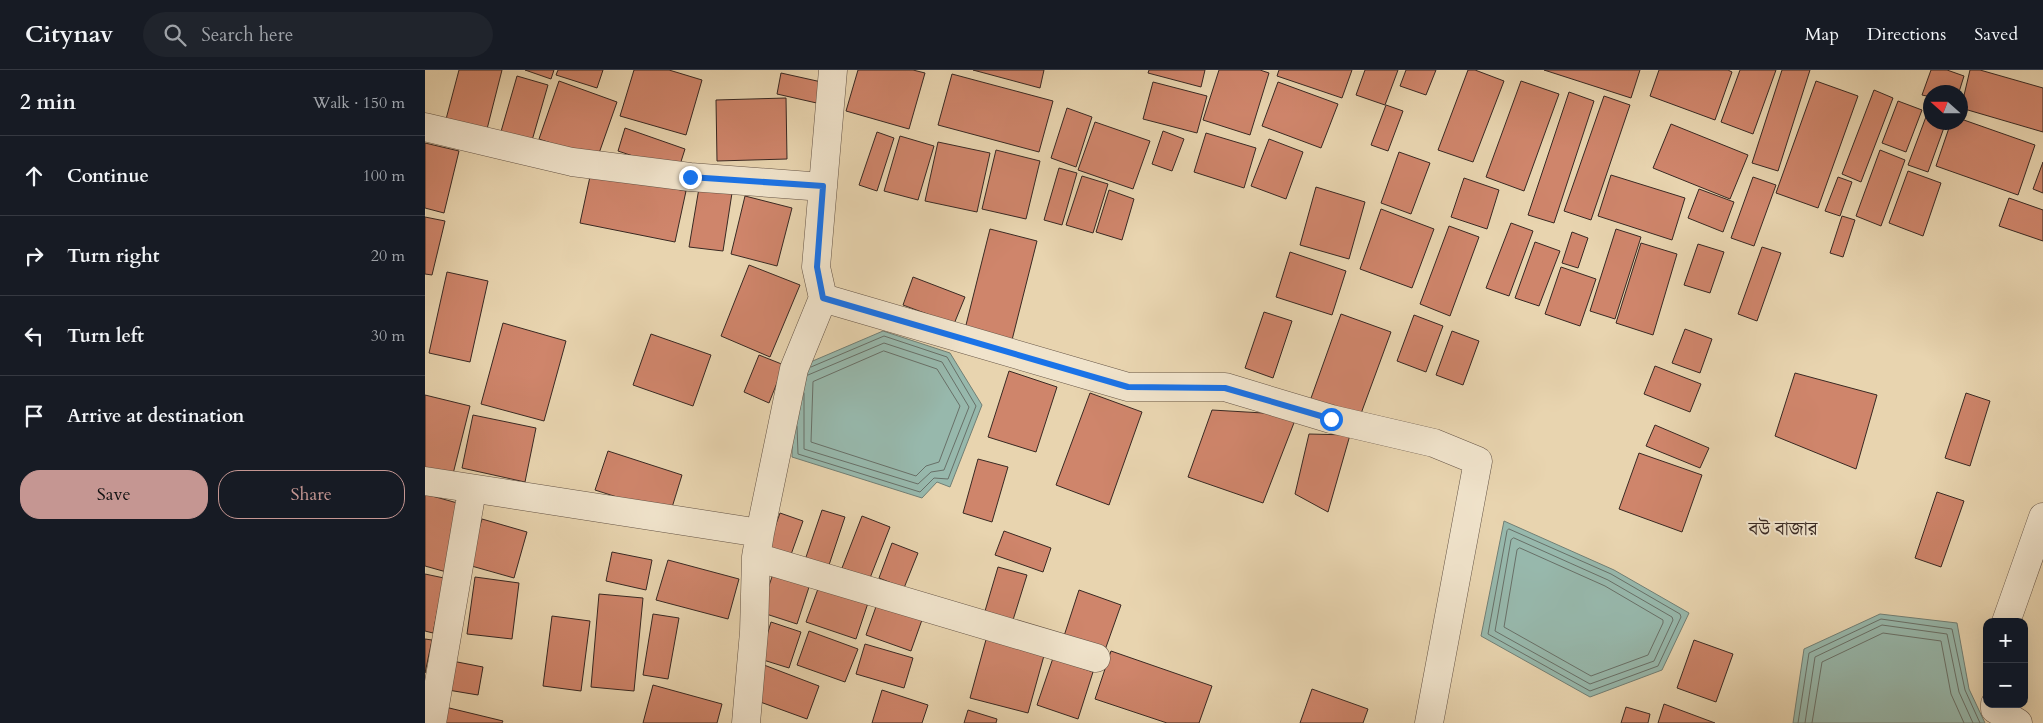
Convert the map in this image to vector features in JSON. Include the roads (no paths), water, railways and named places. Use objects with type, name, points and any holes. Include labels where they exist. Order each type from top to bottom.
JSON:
[{"type":"street","points":[[746,723],[754,632],[758,545],[794,370],[823,298],[817,267],[833,70]]},
{"type":"street","points":[[425,127],[572,162],[690,177],[823,186]]},
{"type":"street","points":[[823,298],[1128,387],[1225,388],[1331,419],[1434,443],[1478,461],[1429,723]]},
{"type":"street","points":[[425,481],[758,545],[1096,658]]},
{"type":"street","points":[[432,723],[472,490]]},
{"type":"street","points":[[2007,618],[2043,517]]},
{"type":"street","points":[[1995,708],[2018,723]]},
{"type":"water","points":[[883,331],[950,353],[982,405],[950,487],[937,482],[922,498],[792,457],[794,369]]},
{"type":"water","points":[[1504,521],[1614,570],[1689,613],[1662,670],[1590,697],[1481,636]]},
{"type":"water","points":[[1880,614],[1957,623],[1969,689],[1985,723],[1793,723],[1804,649]]},
{"type":"district","name":"বউ বাজার","points":[[1783,528]]}]
